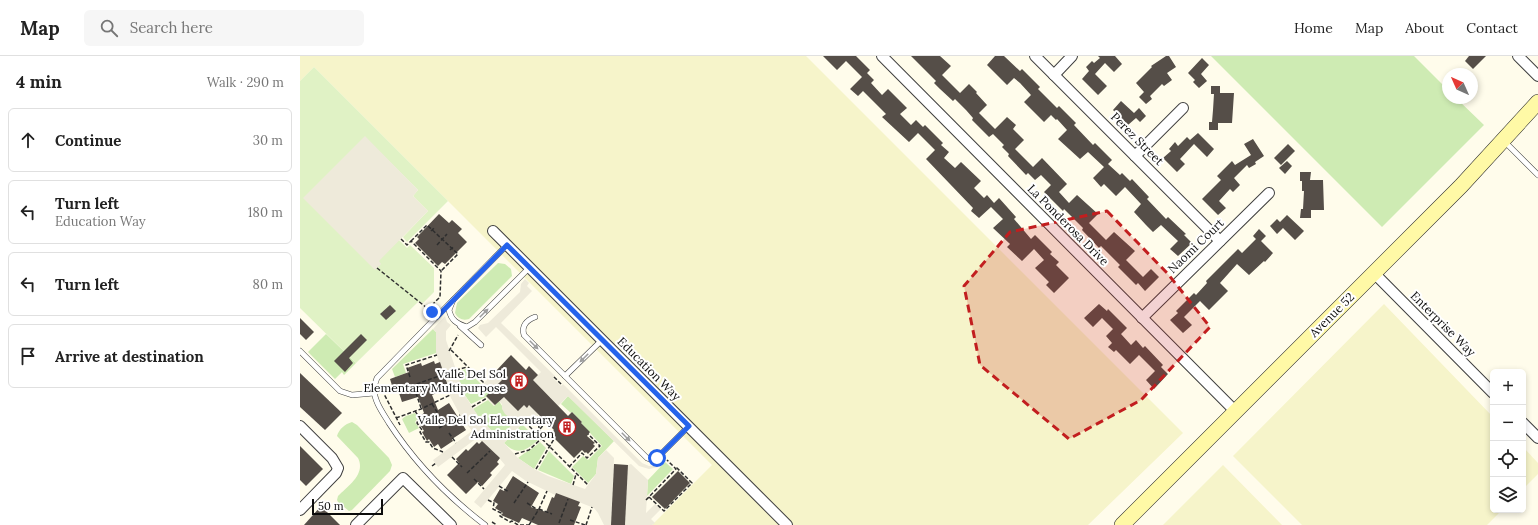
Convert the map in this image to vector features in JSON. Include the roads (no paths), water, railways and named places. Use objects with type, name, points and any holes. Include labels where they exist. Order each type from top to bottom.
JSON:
[{"type":"main road","name":"Avenue 52","points":[[1122,525],[1461,186],[1538,102]]},
{"type":"street","name":"La Ponderosa Drive","points":[[882,56],[1236,411]]},
{"type":"street","name":"Perez Street","points":[[1035,56],[1220,241]]},
{"type":"street","points":[[1054,75],[1072,56]]},
{"type":"street","points":[[1518,56],[1538,76]]},
{"type":"street","points":[[1135,156],[1183,108]]},
{"type":"street","name":"Naomi Court","points":[[1142,318],[1269,193]]},
{"type":"street","name":"Education Way","points":[[493,231],[787,525]]},
{"type":"street","name":"Enterprise Way","points":[[1374,273],[1490,389]]},
{"type":"street","points":[[300,426],[332,458],[338,468],[332,479],[300,510]]},
{"type":"street","points":[[1526,426],[1538,438]]},
{"type":"street","points":[[356,525],[403,478],[451,525]]},
{"type":"lane","points":[[1503,140],[1538,175]]},
{"type":"lane","points":[[485,525],[464,509],[428,474],[398,436],[381,410],[375,398],[374,388],[377,378],[507,245]]},
{"type":"lane","points":[[460,325],[467,327],[475,322],[530,267]]},
{"type":"lane","points":[[453,300],[448,310],[453,320],[481,345]]},
{"type":"lane","points":[[535,317],[530,319],[524,325],[522,330],[524,335],[647,458],[652,460],[657,458],[689,426]]},
{"type":"lane","points":[[565,376],[602,340]]},
{"type":"lane","points":[[300,352],[340,391],[352,395],[374,393]]},
{"type":"place","name":"Valle Del Sol Elementary Multipurpose","points":[[519,381]]},
{"type":"place","name":"Valle Del Sol Elementary Administration","points":[[567,427]]}]
